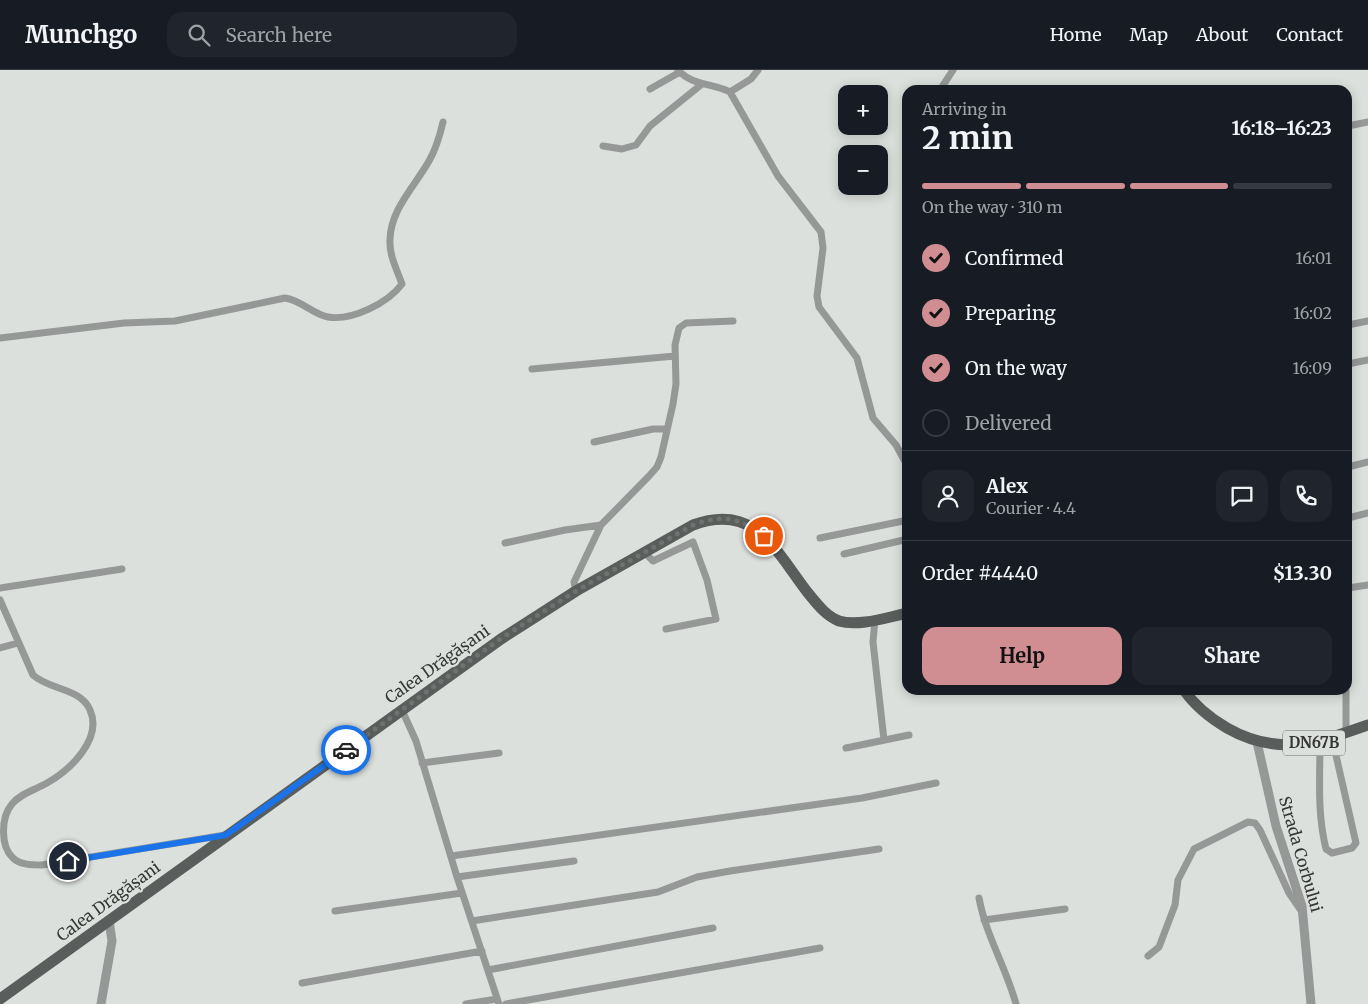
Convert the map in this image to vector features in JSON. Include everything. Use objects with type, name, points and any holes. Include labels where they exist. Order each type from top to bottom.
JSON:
[{"type":"main road","name":"Calea Drăgășani","points":[[0,1000],[500,639],[576,591],[693,525],[711,518],[728,518],[747,524],[764,536],[816,602],[830,616],[846,622],[902,614]]},
{"type":"main road","name":"DN67B","points":[[1189,695],[1210,717],[1234,732],[1257,742],[1286,746],[1320,742],[1368,725]]},
{"type":"street","points":[[730,92],[751,79],[758,70]]},
{"type":"street","points":[[943,85],[953,70]]},
{"type":"street","points":[[650,88],[679,71],[687,79],[723,88],[730,92],[778,176],[821,232],[823,248],[817,296],[819,307],[857,358],[861,366],[866,400],[873,418],[896,445],[902,456]]},
{"type":"street","points":[[603,146],[622,149],[636,145],[650,126],[702,84]]},
{"type":"street","points":[[0,338],[118,324],[175,321],[284,298],[296,300],[328,317],[349,315],[384,300],[396,292],[402,284],[391,252],[391,227],[399,209],[429,162],[439,140],[443,122]]},
{"type":"street","points":[[1352,125],[1368,122]]},
{"type":"street","points":[[576,591],[574,582],[601,525],[625,503],[657,467],[664,448],[676,384],[675,356],[679,328],[686,323],[733,321]]},
{"type":"street","points":[[1352,324],[1368,321]]},
{"type":"street","points":[[532,369],[675,356]]},
{"type":"street","points":[[1352,363],[1368,360]]},
{"type":"street","points":[[594,442],[653,429],[667,429]]},
{"type":"street","points":[[1352,466],[1368,462]]},
{"type":"street","points":[[1352,517],[1368,513]]},
{"type":"street","points":[[820,538],[902,521]]},
{"type":"street","points":[[505,543],[565,530],[601,525]]},
{"type":"street","points":[[844,554],[902,541]]},
{"type":"street","points":[[644,552],[653,562],[693,542],[707,580],[716,619],[666,629]]},
{"type":"street","points":[[0,588],[122,569]]},
{"type":"street","points":[[1352,587],[1368,585]]},
{"type":"street","points":[[0,600],[33,675],[39,681],[80,698],[91,710],[93,723],[88,745],[75,760],[48,783],[22,796],[7,810],[4,835],[7,850],[13,858],[30,865],[42,865],[226,835]]},
{"type":"street","points":[[875,619],[873,642],[884,740]]},
{"type":"street","points":[[0,648],[18,643]]},
{"type":"street","points":[[1346,695],[1346,733]]},
{"type":"street","points":[[402,710],[416,741],[462,893],[498,1001],[466,1004]]},
{"type":"street","points":[[846,748],[909,735]]},
{"type":"street","points":[[1320,742],[1318,794],[1326,849],[1332,853],[1352,848],[1356,843],[1332,738]]},
{"type":"street","name":"Strada Corbului","points":[[1257,742],[1276,826],[1299,894],[1304,915],[1311,1004]]},
{"type":"street","points":[[422,763],[499,753]]},
{"type":"street","points":[[451,856],[862,798],[936,783]]},
{"type":"street","points":[[1148,956],[1159,947],[1176,905],[1178,880],[1194,849],[1248,822],[1255,823],[1260,830],[1289,893],[1304,915]]},
{"type":"street","points":[[472,921],[658,892],[697,876],[878,849]]},
{"type":"street","points":[[457,877],[574,861]]},
{"type":"street","points":[[335,911],[462,893]]},
{"type":"street","points":[[979,898],[992,944],[1008,977],[1016,1004]]},
{"type":"street","points":[[984,920],[1065,909]]},
{"type":"street","points":[[101,1004],[112,941],[109,920]]},
{"type":"street","points":[[488,970],[712,928]]},
{"type":"street","points":[[506,1004],[820,948]]},
{"type":"street","points":[[302,983],[482,951]]},
{"type":"way so far","points":[[346,750],[500,639],[576,591],[693,525],[711,518],[728,518],[747,524],[764,536]]},
{"type":"route","points":[[68,861],[226,835],[346,750]]}]
